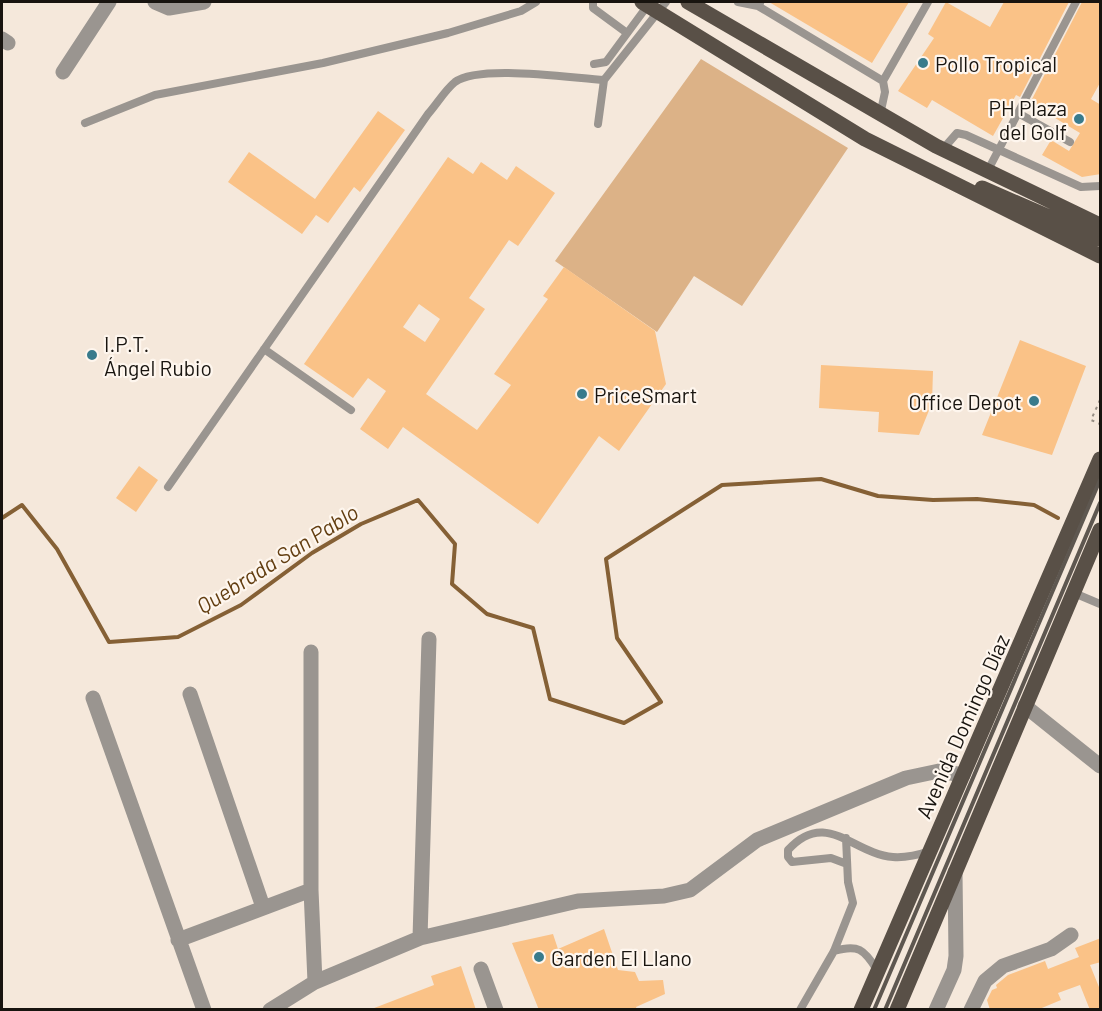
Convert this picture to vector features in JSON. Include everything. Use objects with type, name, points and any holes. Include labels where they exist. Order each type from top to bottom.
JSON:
[{"type":"main road","points":[[694,2],[880,115],[1078,222],[1101,239]]},
{"type":"main road","points":[[654,5],[865,139],[1101,256]]},
{"type":"main road","points":[[865,139],[880,115]]},
{"type":"main road","points":[[950,183],[984,188],[1078,222],[1101,225]]},
{"type":"main road","points":[[1078,222],[1101,217]]},
{"type":"main road","name":"Avenida Domingo Díaz","points":[[861,1010],[1101,459]]},
{"type":"main road","points":[[897,1010],[1101,530]]},
{"type":"street","points":[[63,72],[110,2]]},
{"type":"street","points":[[155,2],[169,8],[204,2]]},
{"type":"street","points":[[420,938],[429,639]]},
{"type":"street","points":[[311,652],[311,890],[315,982]]},
{"type":"street","points":[[190,694],[263,907]]},
{"type":"street","points":[[93,698],[204,1010]]},
{"type":"street","points":[[1025,706],[1101,766]]},
{"type":"street","points":[[274,1008],[315,982],[420,938],[578,901],[664,896],[690,890],[757,840],[806,827],[906,778],[939,771],[963,775]]},
{"type":"street","points":[[936,1010],[954,970],[956,956],[955,869]]},
{"type":"street","points":[[178,940],[311,890]]},
{"type":"street","points":[[970,1010],[985,981],[1003,966],[1051,949],[1071,935]]},
{"type":"street","points":[[481,969],[496,1010]]},
{"type":"lane","points":[[85,123],[155,95],[323,63],[448,33],[521,10],[536,2]]},
{"type":"lane","points":[[593,2],[593,8],[627,33]]},
{"type":"lane","points":[[738,2],[759,4],[883,81]]},
{"type":"lane","points":[[880,115],[885,92],[883,81],[928,2]]},
{"type":"lane","points":[[987,172],[1076,2]]},
{"type":"lane","points":[[594,64],[606,62],[627,33],[654,5]]},
{"type":"lane","points":[[598,124],[604,80],[654,5]]},
{"type":"lane","points":[[168,487],[428,114],[454,82],[468,75],[488,72],[604,80]]},
{"type":"lane","points":[[1018,113],[1070,141]]},
{"type":"lane","points":[[943,149],[957,133],[1081,187],[1101,186]]},
{"type":"lane","points":[[264,349],[351,410]]},
{"type":"lane","points":[[1074,593],[1101,604]]},
{"type":"lane","points":[[848,864],[831,858],[792,862],[788,857],[788,850],[806,827],[834,833],[892,857],[913,856],[930,850]]},
{"type":"lane","points":[[800,1010],[834,951],[853,903],[846,838]]},
{"type":"lane","points":[[834,951],[849,947],[860,950],[877,970]]},
{"type":"path","points":[[1101,400],[1092,420],[1101,424]]},
{"type":"path","points":[[1100,414],[1101,409]]},
{"type":"shaded area","points":[[701,59],[848,148],[742,306],[694,276],[657,332],[555,261]]},
{"type":"building","points":[[769,2],[909,2],[872,63]]},
{"type":"building","points":[[946,2],[990,27],[1004,2],[1069,2],[1020,97],[1016,95],[993,136],[932,100],[927,108],[898,91],[934,38],[928,34]]},
{"type":"building","points":[[1082,2],[1101,2],[1101,81],[1091,99],[1101,105],[1101,174],[1082,177],[1042,155],[1051,140],[1069,151],[1080,133],[1030,103]]},
{"type":"building","points":[[378,111],[405,130],[360,192],[354,187],[328,223],[316,215],[302,234],[228,182],[249,152],[315,199]]},
{"type":"building","points":[[448,157],[473,174],[481,162],[507,180],[516,166],[555,193],[518,246],[509,240],[469,298],[485,309],[426,394],[477,430],[511,385],[494,374],[548,299],[543,296],[564,267],[655,331],[666,384],[619,451],[599,436],[538,524],[403,427],[388,449],[360,429],[386,391],[368,378],[353,398],[304,364]],"holes":[[[419,304],[440,319],[425,342],[403,327]]]},
{"type":"building","name":"Office Depot","points":[[1020,340],[1086,366],[1052,455],[982,435]]},
{"type":"building","points":[[821,365],[933,371],[932,403],[919,435],[878,432],[879,412],[819,408]]},
{"type":"building","points":[[139,466],[158,480],[136,512],[116,498]]},
{"type":"building","name":"Garden El Llano","points":[[604,929],[618,970],[635,972],[639,981],[663,980],[665,994],[636,1007],[637,1010],[539,1010],[512,943],[553,934],[558,949]]},
{"type":"building","points":[[1101,938],[1101,962],[1090,965],[1101,992],[1101,1010],[1090,1010],[1080,985],[1058,993],[1061,1000],[1037,1010],[990,1010],[987,1000],[992,990],[997,988],[996,985],[1008,975],[1045,961],[1048,969],[1079,957],[1075,948]]},
{"type":"building","points":[[461,966],[476,1010],[369,1010],[434,985],[431,976]]},
{"type":"waterway","name":"Quebrada San Pablo","points":[[2,518],[22,505],[57,549],[109,642],[178,637],[241,605],[312,553],[361,524],[418,500],[455,544],[452,584],[487,614],[533,628],[550,699],[624,723],[661,702],[617,638],[606,559],[722,485],[821,479],[878,496],[933,500],[977,499],[1034,505],[1058,518]]},
{"type":"railway","points":[[874,1010],[1100,480]]},
{"type":"railway","points":[[885,1010],[1100,503]]},
{"type":"place","name":"Pollo Tropical","points":[[923,63]]},
{"type":"place","name":"PH Plaza del Golf","points":[[1079,119]]},
{"type":"place","name":"I.P.T. Ángel Rubio","points":[[92,355]]},
{"type":"place","name":"PriceSmart","points":[[582,394]]},
{"type":"place","name":"Office Depot","points":[[1034,401]]},
{"type":"place","name":"Garden El Llano","points":[[539,957]]}]
